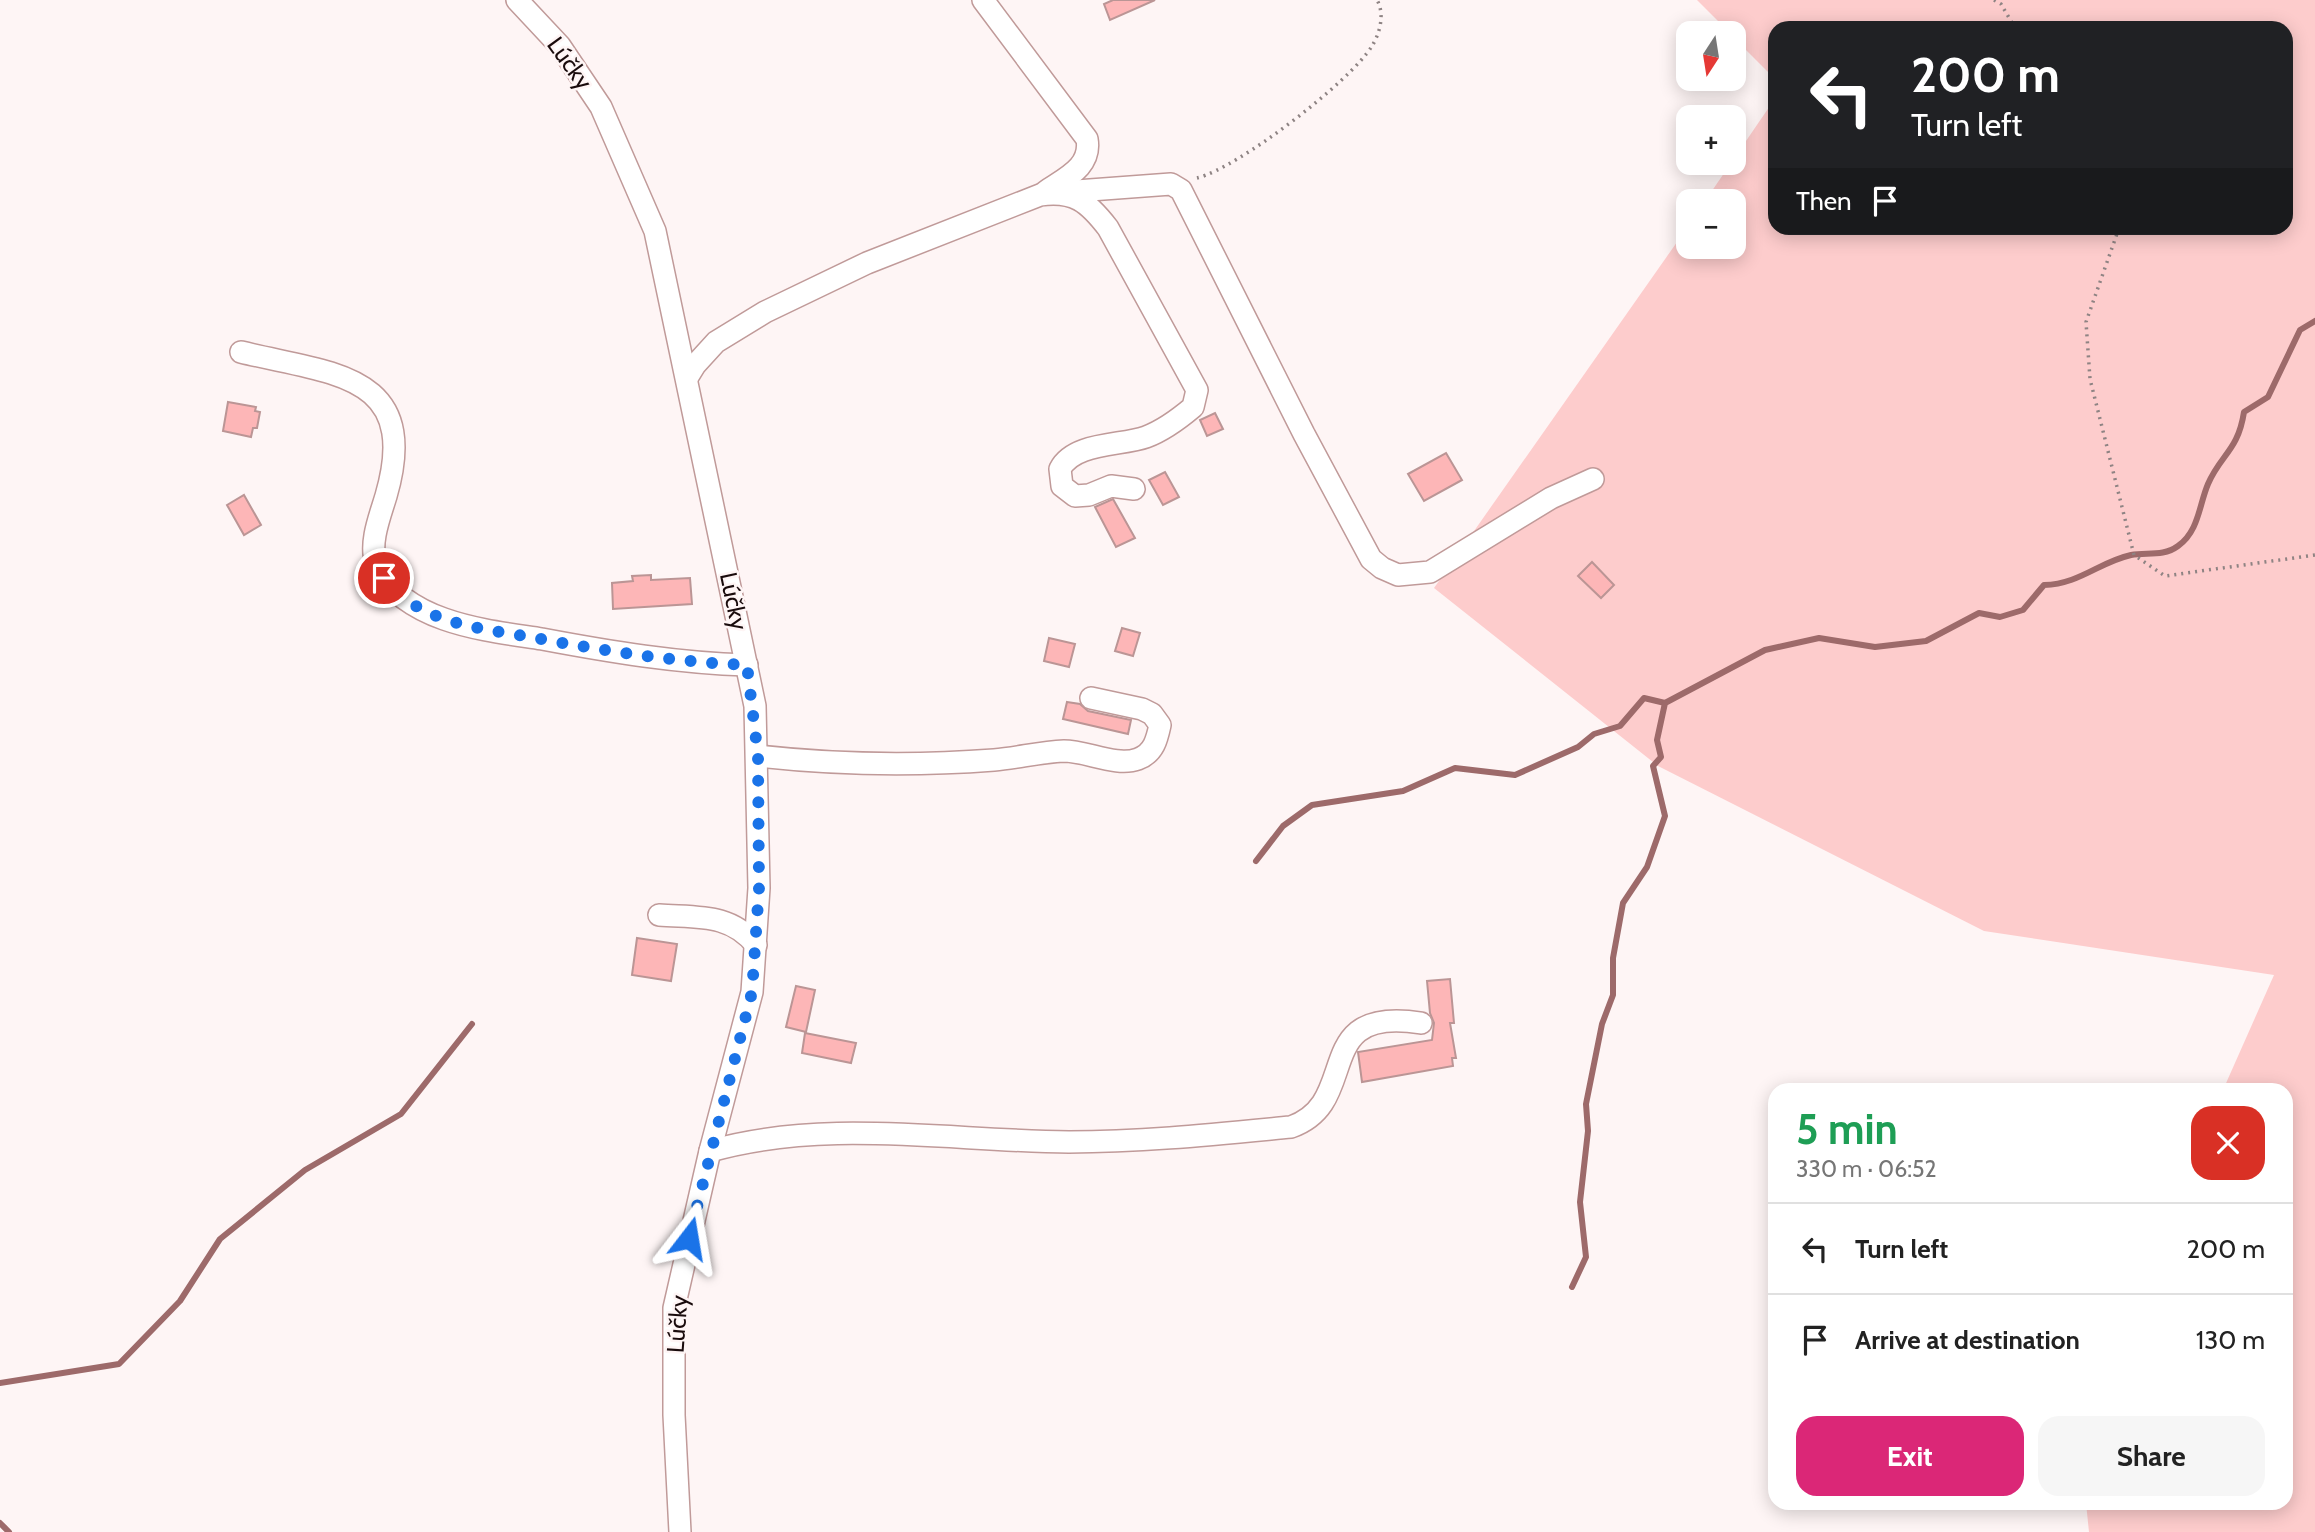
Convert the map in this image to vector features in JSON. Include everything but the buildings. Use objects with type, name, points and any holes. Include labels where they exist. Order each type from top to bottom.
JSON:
[{"type":"street","name":"Lúčky","points":[[517,0],[560,46],[601,107],[655,231],[747,665],[758,756],[756,945],[752,992],[710,1151],[674,1308],[674,1415],[680,1532]]},
{"type":"street","points":[[983,0],[1087,139],[1089,150],[1085,162],[1040,195]]},
{"type":"street","points":[[687,378],[716,342],[765,312],[867,263],[1040,195],[1171,184],[1187,198],[1304,434],[1371,558],[1382,568],[1398,575],[1430,572],[1551,498],[1594,479]]},
{"type":"street","points":[[1061,192],[1079,199],[1095,212],[1108,228],[1197,390],[1193,407],[1148,436],[1072,456],[1060,469],[1062,486],[1075,496],[1090,495],[1111,486],[1134,489]]},
{"type":"street","points":[[241,352],[343,377],[370,389],[382,402],[391,423],[394,450],[392,477],[374,545],[375,563],[398,593],[420,608],[444,619],[481,628],[638,656],[686,663],[747,665]]},
{"type":"street","points":[[758,756],[835,764],[876,765],[998,760],[1064,751],[1128,761],[1150,751],[1157,740],[1160,724],[1152,714],[1091,698]]},
{"type":"street","points":[[659,915],[732,923],[744,930],[756,945]]},
{"type":"street","points":[[710,1151],[758,1139],[800,1137],[966,1135],[1070,1142],[1291,1127],[1309,1121],[1320,1108],[1349,1039],[1361,1028],[1381,1021],[1421,1023]]},
{"type":"path","points":[[1171,184],[1202,176],[1234,159],[1270,137],[1321,96],[1372,46],[1381,25],[1377,0]]},
{"type":"path","points":[[1994,0],[2001,4],[2011,21]]},
{"type":"path","points":[[2117,235],[2086,322],[2090,380],[2134,555],[2165,576],[2315,555]]},
{"type":"shaded area","points":[[1697,0],[2315,0],[2315,1532],[2089,1532],[2087,1510],[2293,1510],[2293,1083],[2226,1083],[2274,975],[1984,931],[1658,766],[1434,588],[1676,244],[1676,259],[1746,259],[1746,189],[1713,189],[1723,175],[1746,175],[1746,141],[1768,109],[1768,235],[2293,235],[2293,21],[1768,21],[1768,72],[1746,50],[1746,21],[1718,21]]},
{"type":"waterway","points":[[1572,1287],[1586,1257],[1580,1202],[1588,1131],[1586,1104],[1602,1024],[1613,995],[1613,958],[1623,903],[1647,867],[1665,816],[1653,766],[1661,757],[1657,740],[1665,703],[1765,650],[1819,638],[1875,647],[1926,641],[1979,613],[2000,617],[2023,610],[2044,585],[2068,581],[2120,558],[2161,553],[2178,546],[2194,525],[2208,484],[2238,435],[2244,412],[2268,397],[2300,330],[2315,321]]},
{"type":"waterway","points":[[1256,861],[1283,826],[1312,805],[1403,791],[1455,768],[1515,775],[1578,747],[1594,734],[1620,726],[1644,698],[1665,703]]},
{"type":"waterway","points":[[0,1383],[119,1364],[180,1301],[220,1239],[305,1170],[401,1114],[472,1024]]},
{"type":"waterway","points":[[0,1523],[9,1532]]},
{"type":"route","points":[[384,578],[398,593],[420,608],[444,619],[481,628],[662,660],[747,665],[755,706],[758,756],[759,888],[752,992],[689,1238]]}]
